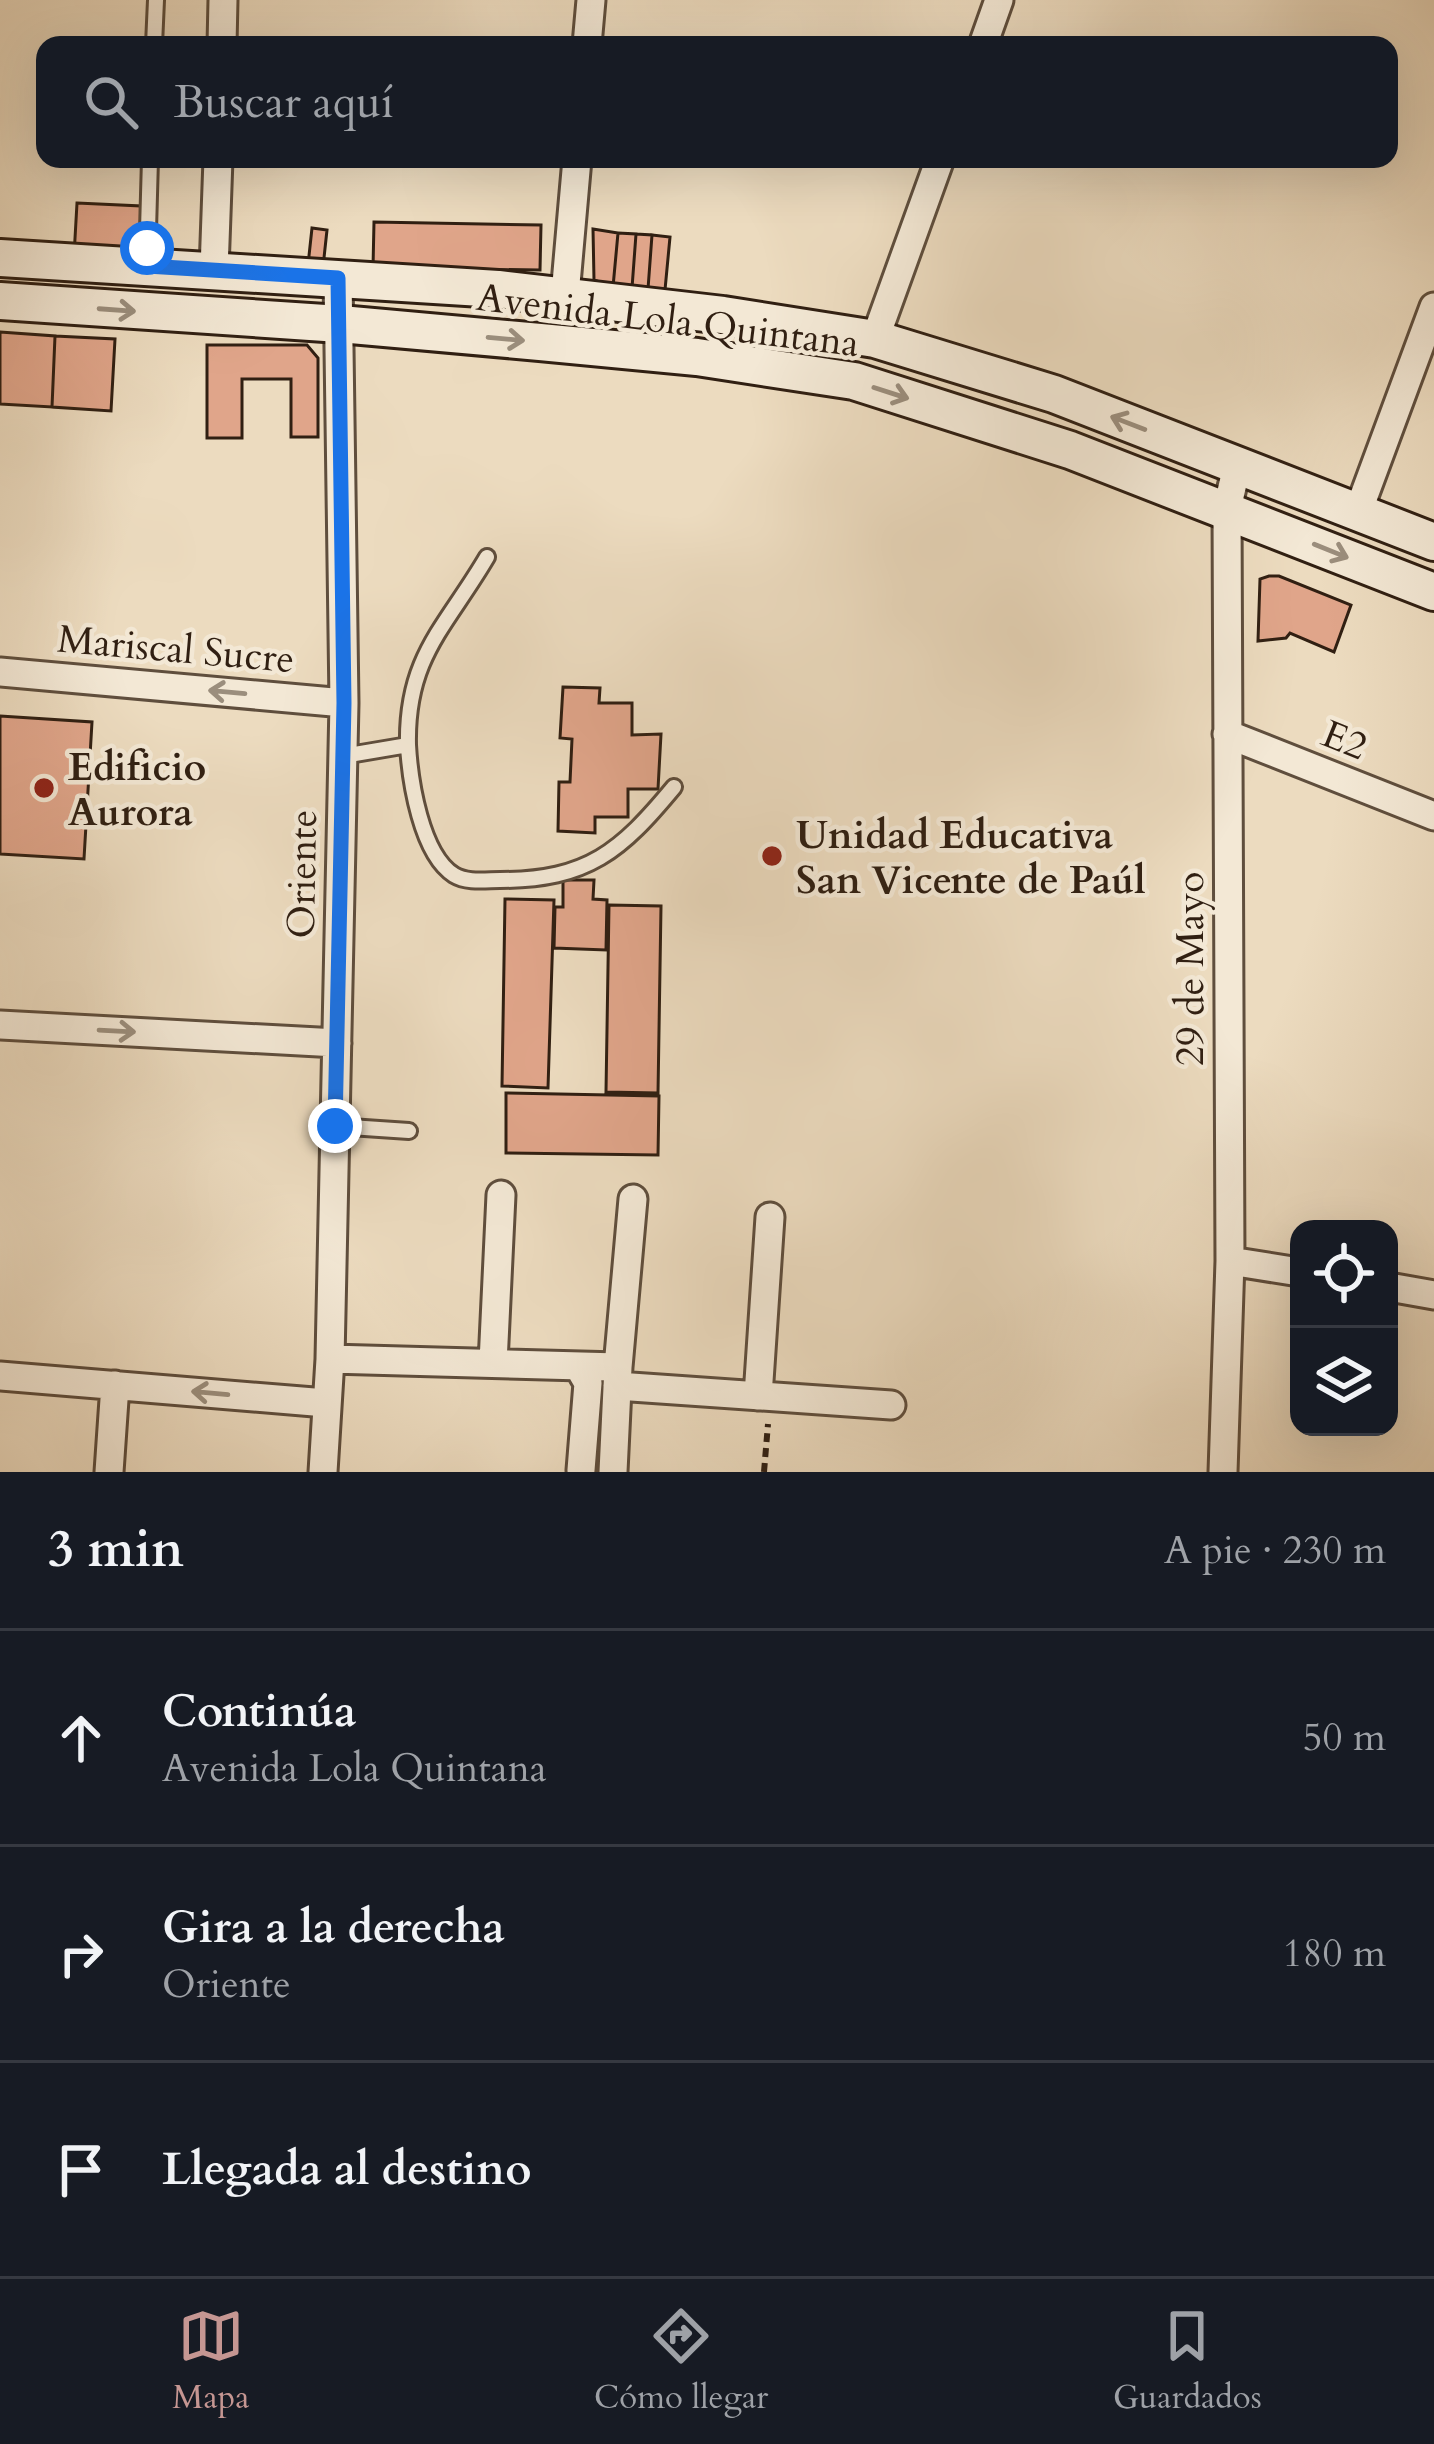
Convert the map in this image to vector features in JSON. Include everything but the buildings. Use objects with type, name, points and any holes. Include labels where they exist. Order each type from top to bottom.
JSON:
[{"type":"main road","name":"Avenida Lola Quintana","points":[[0,258],[565,295],[875,339],[1054,394],[1434,542]]},
{"type":"main road","name":"Avenida Lola Quintana","points":[[0,301],[340,324],[697,357],[854,381],[1070,451],[1434,592]]},
{"type":"street","points":[[222,36],[223,0]]},
{"type":"street","points":[[588,36],[591,0]]},
{"type":"street","points":[[985,36],[999,0]]},
{"type":"street","points":[[214,270],[218,168]]},
{"type":"street","points":[[565,295],[576,168]]},
{"type":"street","points":[[875,339],[937,168]]},
{"type":"street","name":"Oriente","points":[[323,1472],[330,1358],[344,703],[338,278]]},
{"type":"street","points":[[1358,512],[1434,307]]},
{"type":"street","name":"29 de Mayo","points":[[1223,1472],[1230,1261],[1228,509],[1237,466]]},
{"type":"street","name":"Mariscal Sucre","points":[[0,671],[344,703]]},
{"type":"street","name":"E2","points":[[1227,734],[1434,816]]},
{"type":"street","points":[[0,1024],[337,1043]]},
{"type":"street","points":[[493,1363],[501,1195]]},
{"type":"street","points":[[614,1472],[617,1376],[633,1198]]},
{"type":"street","points":[[764,1396],[770,1217]]},
{"type":"street","points":[[1230,1261],[1290,1271]]},
{"type":"street","points":[[1398,1288],[1434,1294]]},
{"type":"street","points":[[330,1358],[578,1366],[617,1376],[764,1396],[891,1405]]},
{"type":"street","points":[[578,1366],[588,1383],[581,1470]]},
{"type":"street","points":[[0,1376],[326,1403]]},
{"type":"street","points":[[110,1472],[115,1385]]},
{"type":"lane","points":[[154,36],[156,0]]},
{"type":"lane","points":[[147,266],[150,168]]},
{"type":"lane","points":[[488,557],[427,648],[414,676],[408,745],[423,828],[451,874],[466,879],[526,880],[574,870],[609,854],[636,832],[674,787]]},
{"type":"lane","points":[[343,757],[408,745]]},
{"type":"lane","points":[[335,1126],[409,1131]]},
{"type":"path","points":[[764,1396],[764,1472]]},
{"type":"place","name":"Edificio Aurora","points":[[44,788]]},
{"type":"place","name":"Unidad Educativa San Vicente de Paúl","points":[[772,856]]},
{"type":"route","points":[[147,248],[147,266],[338,278],[344,703],[335,1126]]}]
